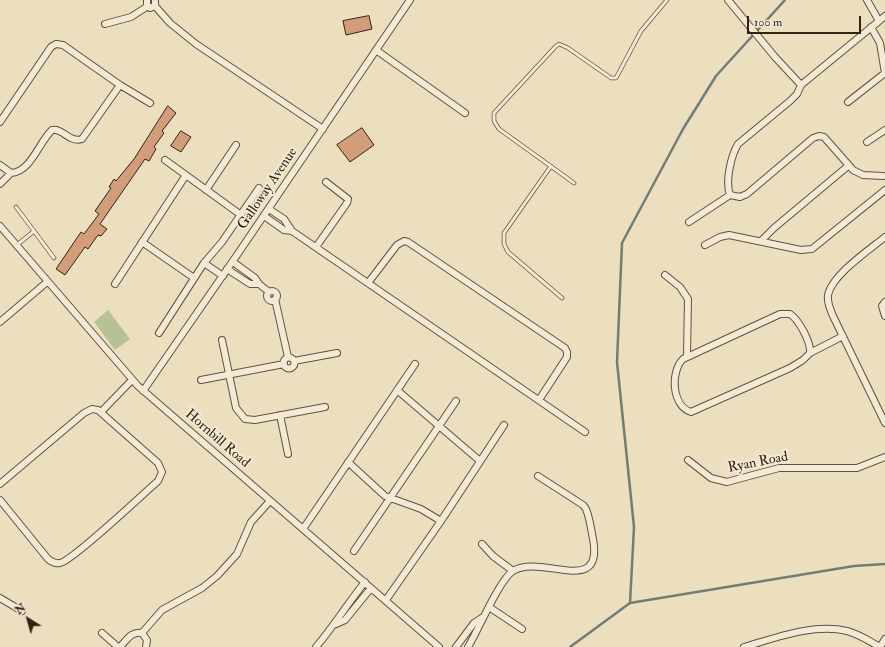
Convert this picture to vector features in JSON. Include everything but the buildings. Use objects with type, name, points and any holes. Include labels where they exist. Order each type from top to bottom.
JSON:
[{"type":"street","points":[[728,0],[775,57],[801,85]]},
{"type":"street","points":[[867,0],[880,21]]},
{"type":"street","name":"Galloway Avenue","points":[[143,390],[233,262],[409,1]]},
{"type":"street","points":[[105,24],[131,17],[148,3],[155,3],[170,22],[196,44],[323,129]]},
{"type":"street","points":[[730,195],[729,177],[733,154],[738,144],[790,101],[797,94],[801,85],[885,16]]},
{"type":"street","points":[[848,102],[885,73],[880,43],[871,27]]},
{"type":"street","points":[[0,122],[51,47],[56,44],[63,45],[120,85],[150,103]]},
{"type":"street","points":[[376,50],[465,113]]},
{"type":"street","points":[[0,184],[11,173],[19,170],[30,160],[52,130],[57,130],[72,139],[82,139],[120,85]]},
{"type":"street","points":[[868,142],[885,130]]},
{"type":"street","points":[[689,222],[730,195],[740,197],[747,194],[814,138],[819,136],[824,137],[848,166],[857,173],[863,175],[884,176]]},
{"type":"street","points":[[206,190],[236,146]]},
{"type":"street","points":[[165,160],[241,215]]},
{"type":"street","points":[[761,241],[780,223],[848,166]]},
{"type":"street","points":[[1,169],[11,173]]},
{"type":"street","points":[[115,284],[186,175]]},
{"type":"street","points":[[316,247],[348,199],[326,182]]},
{"type":"street","points":[[159,333],[204,263],[241,215],[258,188]]},
{"type":"street","points":[[705,245],[724,235],[801,250],[812,249],[885,190]]},
{"type":"street","points":[[269,209],[284,219],[292,231],[585,432]]},
{"type":"street","points":[[264,216],[284,230],[292,231]]},
{"type":"street","name":"Hornbill Road","points":[[0,226],[132,380],[440,647]]},
{"type":"street","points":[[885,236],[840,275],[831,288],[828,301],[843,336],[885,423]]},
{"type":"street","points":[[368,283],[397,245],[404,241],[408,242],[526,321],[565,348],[567,352],[567,357],[539,400]]},
{"type":"street","points":[[142,242],[194,278]]},
{"type":"street","points":[[233,262],[254,278],[268,292],[273,291],[276,293],[288,357],[294,361]]},
{"type":"street","points":[[204,263],[223,276]]},
{"type":"street","points":[[227,269],[250,284],[259,284]]},
{"type":"street","points":[[665,275],[680,287],[688,299],[687,356]]},
{"type":"street","points":[[0,322],[47,282]]},
{"type":"street","points":[[885,302],[882,306],[885,316]]},
{"type":"street","points":[[810,354],[809,345],[796,320],[790,314],[784,313],[687,356],[677,366],[675,386],[682,406],[691,412],[790,368],[810,354],[843,336]]},
{"type":"street","points":[[222,340],[236,408],[242,417],[248,420],[255,420],[325,407]]},
{"type":"street","points":[[294,361],[337,353]]},
{"type":"street","points":[[284,364],[284,361],[288,357]]},
{"type":"street","points":[[284,364],[288,368],[291,368],[294,361]]},
{"type":"street","points":[[201,380],[284,364]]},
{"type":"street","points":[[303,529],[414,364]]},
{"type":"street","points":[[101,412],[132,380]]},
{"type":"street","points":[[397,390],[480,461]]},
{"type":"street","points":[[354,551],[440,427],[456,401]]},
{"type":"street","points":[[0,484],[84,412],[92,409],[101,412],[160,465],[162,472],[161,477],[152,486],[76,553],[58,564],[48,559],[0,500]]},
{"type":"street","points":[[280,415],[288,454]]},
{"type":"street","points":[[386,600],[441,521],[504,425]]},
{"type":"street","name":"Ryan Road","points":[[688,460],[711,478],[726,482],[779,468],[857,468],[885,457]]},
{"type":"street","points":[[348,462],[379,491],[391,499],[421,509],[441,521]]},
{"type":"street","points":[[468,647],[480,626],[483,617],[513,571],[530,567],[585,570],[591,565],[594,559],[594,546],[586,509],[583,505],[538,476]]},
{"type":"street","points":[[142,633],[162,610],[202,588],[217,576],[237,554],[251,522],[270,501]]},
{"type":"street","points":[[482,544],[493,556],[513,571]]},
{"type":"street","points":[[316,647],[336,624],[340,614],[365,582]]},
{"type":"street","points":[[336,624],[345,620],[371,588]]},
{"type":"street","points":[[0,598],[22,611]]},
{"type":"street","points":[[489,607],[522,628]]},
{"type":"street","points":[[456,647],[474,623],[483,617]]},
{"type":"street","points":[[744,647],[790,634],[830,629],[845,631],[860,636],[880,647],[885,639]]},
{"type":"street","points":[[102,633],[119,647],[132,634],[136,632],[142,633],[147,640],[146,647]]},
{"type":"lane","points":[[574,183],[499,129],[494,122],[495,111],[534,67],[560,44],[611,78],[616,78],[645,25],[667,0]]},
{"type":"lane","points":[[551,166],[504,233],[503,240],[505,248],[508,252],[562,298]]},
{"type":"lane","points":[[16,206],[54,258]]},
{"type":"lane","points":[[17,245],[34,231]]},
{"type":"green space","points":[[108,310],[130,339],[115,350],[94,322]]},
{"type":"waterway","points":[[630,603],[634,527],[617,362],[622,243],[683,129],[716,76],[785,0]]},
{"type":"waterway","points":[[570,647],[630,603],[854,566],[885,564]]}]
